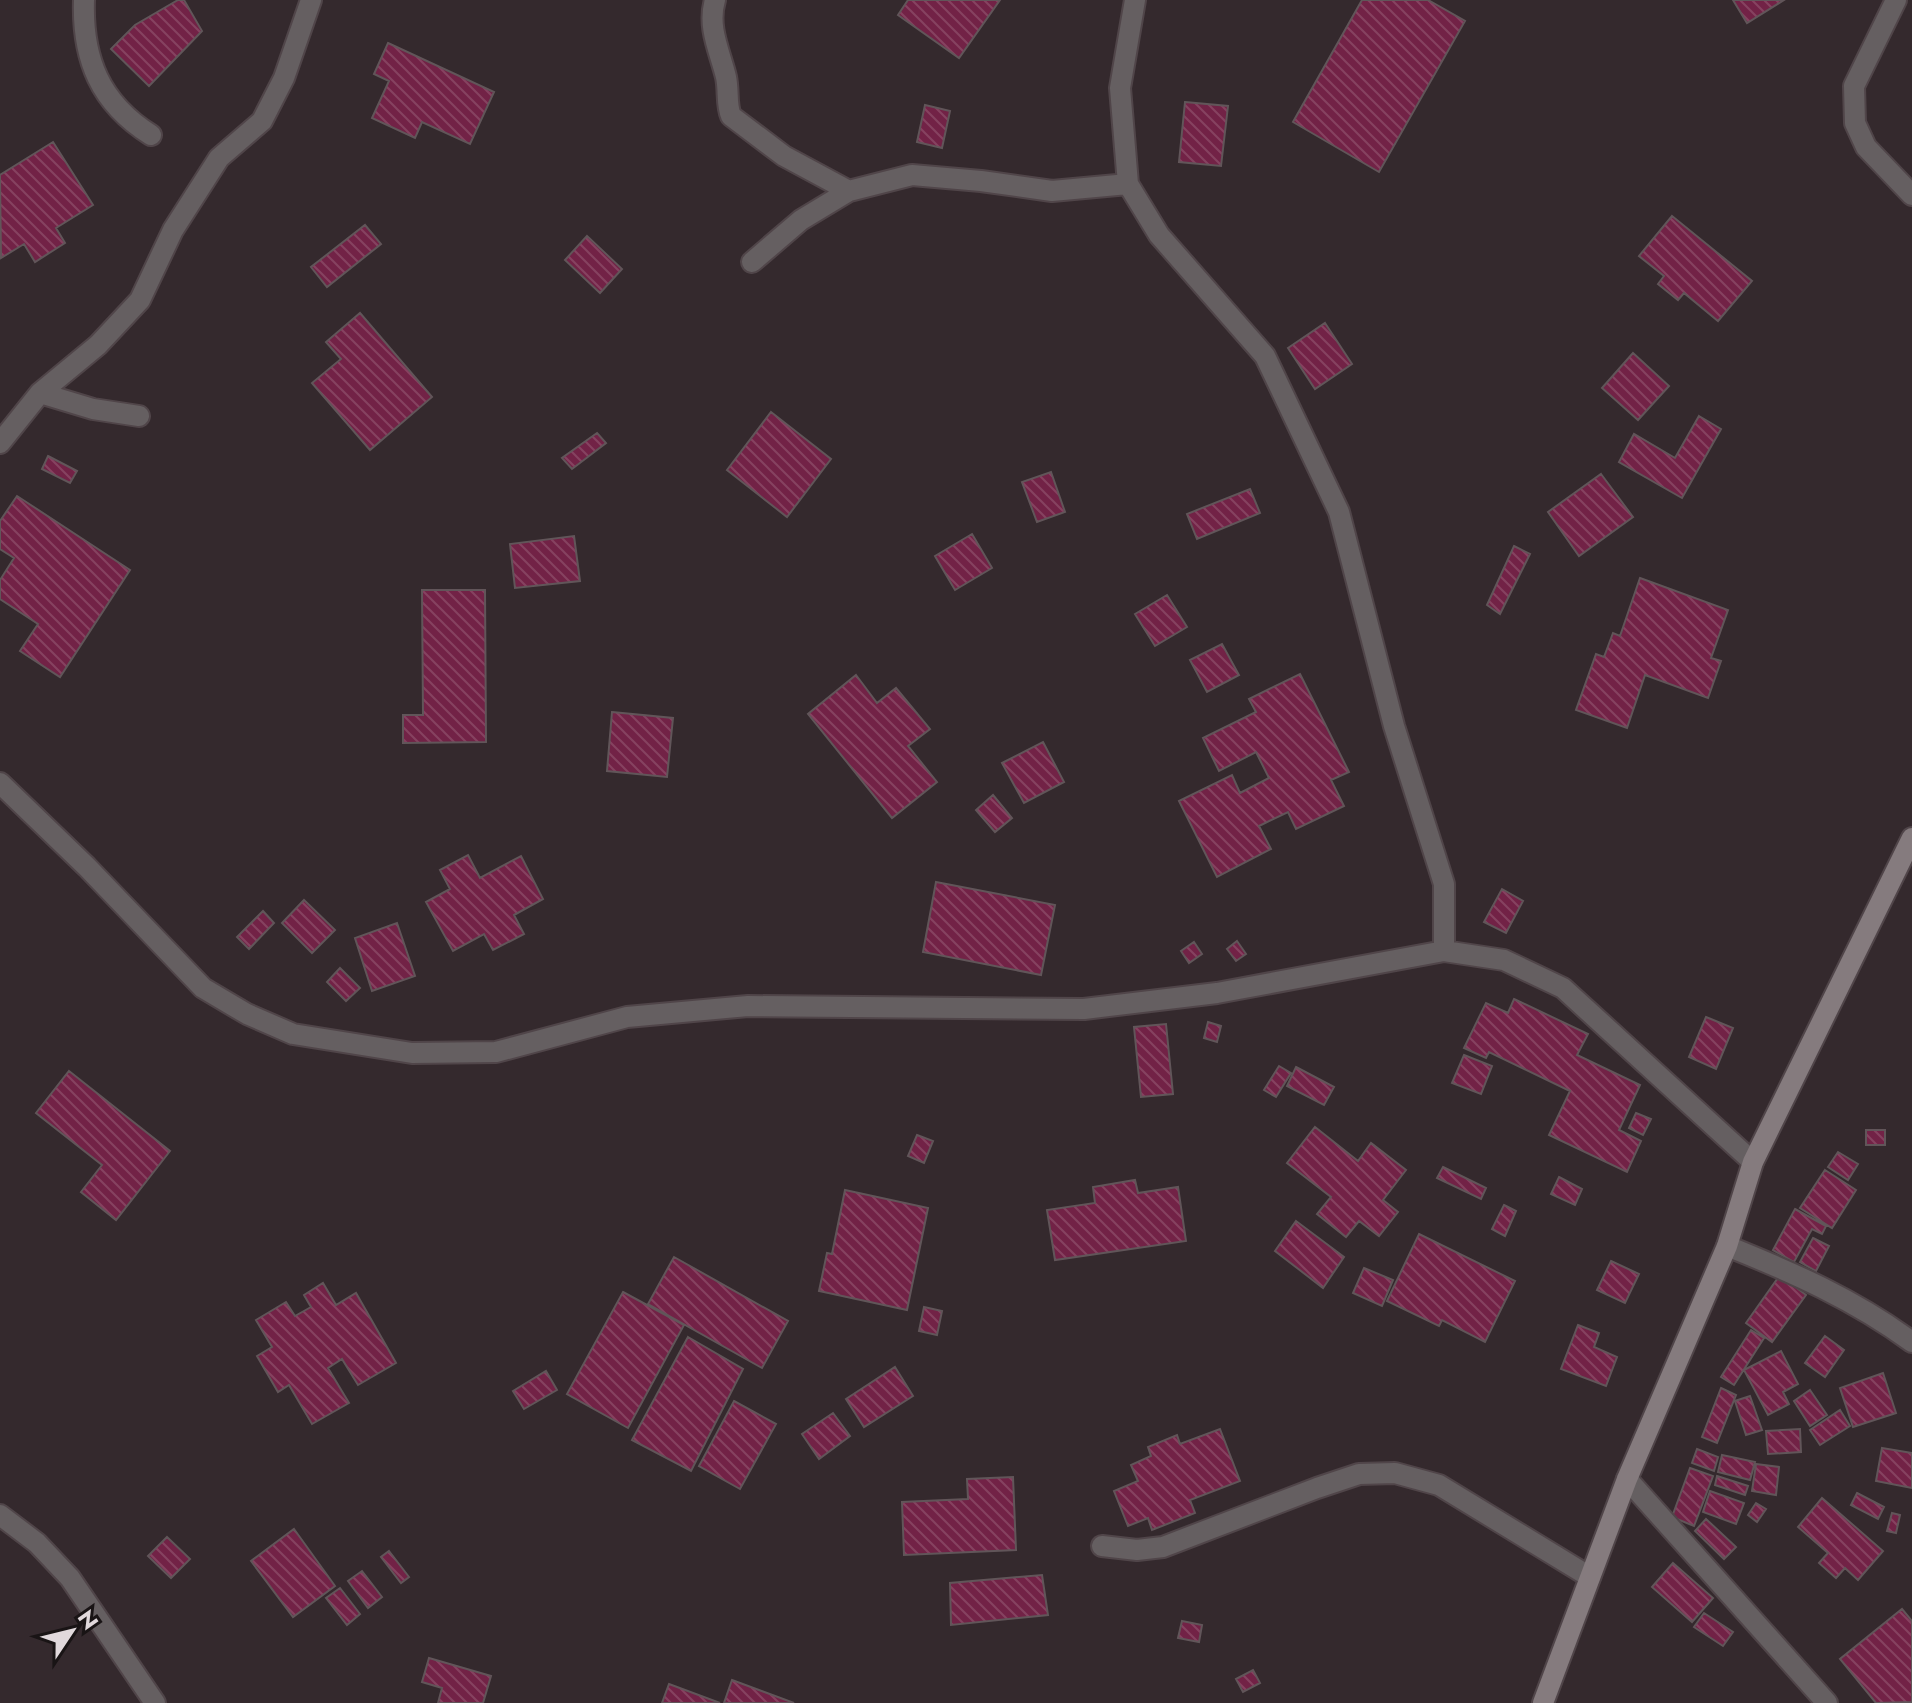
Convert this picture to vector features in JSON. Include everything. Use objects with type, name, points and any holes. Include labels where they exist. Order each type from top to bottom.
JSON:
[{"type":"main road","points":[[1543,1703],[1627,1479],[1727,1246],[1753,1162],[1912,838]]},
{"type":"street","points":[[84,0],[83,29],[88,59],[119,111],[151,135]]},
{"type":"street","points":[[0,443],[40,393],[98,345],[140,300],[173,230],[219,158],[262,121],[284,78],[311,0]]},
{"type":"street","points":[[715,0],[713,31],[727,79],[727,106],[731,116],[784,156],[849,191]]},
{"type":"street","points":[[1135,0],[1120,88],[1128,184],[1159,235],[1265,356],[1339,512],[1394,726],[1444,884],[1444,951]]},
{"type":"street","points":[[1896,0],[1854,86],[1855,123],[1866,147],[1912,195]]},
{"type":"street","points":[[752,262],[801,220],[849,191],[912,175],[1052,191],[1128,184]]},
{"type":"street","points":[[40,393],[93,409],[139,416]]},
{"type":"street","points":[[0,783],[87,867],[203,988],[247,1014],[293,1034],[412,1053],[496,1052],[627,1017],[748,1006],[1084,1009],[1217,993],[1444,951],[1504,960],[1563,988],[1753,1162]]},
{"type":"street","points":[[1727,1246],[1805,1277],[1864,1309],[1912,1342]]},
{"type":"street","points":[[1102,1546],[1137,1550],[1163,1547],[1359,1474],[1395,1473],[1439,1485],[1590,1577]]},
{"type":"street","points":[[1627,1479],[1827,1703]]},
{"type":"street","points":[[0,1515],[37,1543],[70,1578],[155,1703]]},
{"type":"building","points":[[178,0],[184,0],[202,31],[149,86],[111,49],[135,25]]},
{"type":"building","points":[[908,0],[1000,0],[959,58],[898,15]]},
{"type":"building","points":[[1362,0],[1428,0],[1465,21],[1379,172],[1293,122]]},
{"type":"building","points":[[1733,0],[1784,0],[1747,23]]},
{"type":"building","points":[[388,43],[494,92],[470,144],[422,122],[415,138],[372,118],[389,81],[374,74]]},
{"type":"building","points":[[1185,102],[1228,106],[1221,166],[1179,162]]},
{"type":"building","points":[[925,105],[950,111],[942,148],[917,142]]},
{"type":"building","points":[[53,142],[93,205],[56,228],[65,243],[35,262],[24,244],[1,258],[0,175]]},
{"type":"building","points":[[1672,216],[1752,281],[1718,321],[1684,293],[1678,300],[1658,284],[1664,276],[1639,256]]},
{"type":"building","points":[[365,225],[381,244],[327,287],[311,267]]},
{"type":"building","points":[[587,236],[622,269],[600,293],[565,260]]},
{"type":"building","points":[[360,313],[432,397],[370,450],[312,383],[341,359],[326,342]]},
{"type":"building","points":[[1325,323],[1352,364],[1315,389],[1288,348]]},
{"type":"building","points":[[1633,353],[1669,386],[1638,420],[1602,388]]},
{"type":"building","points":[[771,412],[831,459],[787,517],[727,470]]},
{"type":"building","points":[[1699,416],[1721,429],[1682,498],[1619,462],[1634,434],[1675,458]]},
{"type":"building","points":[[597,433],[606,443],[572,469],[562,458]]},
{"type":"building","points":[[48,456],[77,471],[70,483],[42,469]]},
{"type":"building","points":[[1051,472],[1065,512],[1037,522],[1022,482]]},
{"type":"building","points":[[1601,474],[1633,517],[1579,556],[1548,512]]},
{"type":"building","points":[[1250,489],[1260,513],[1197,539],[1187,514]]},
{"type":"building","points":[[17,496],[130,570],[60,677],[20,651],[38,624],[0,599],[0,580],[14,558],[0,549],[0,521]]},
{"type":"building","points":[[972,534],[992,568],[955,590],[935,556]]},
{"type":"building","points":[[574,536],[580,581],[515,588],[510,544]]},
{"type":"building","points":[[1514,546],[1530,554],[1500,614],[1487,605]]},
{"type":"building","points":[[1640,578],[1728,610],[1711,658],[1721,661],[1708,698],[1645,675],[1627,728],[1576,710],[1596,654],[1604,657],[1613,633],[1620,636]]},
{"type":"building","points":[[422,590],[485,590],[486,742],[403,743],[403,715],[423,715]]},
{"type":"building","points":[[1167,595],[1187,627],[1155,646],[1135,614]]},
{"type":"building","points":[[1222,644],[1239,675],[1207,692],[1190,660]]},
{"type":"building","points":[[1300,674],[1349,772],[1331,780],[1344,806],[1296,829],[1288,812],[1259,826],[1271,849],[1217,877],[1179,801],[1232,775],[1240,793],[1269,778],[1256,752],[1219,771],[1203,738],[1256,712],[1249,699]]},
{"type":"building","points":[[856,675],[877,703],[896,688],[930,729],[908,746],[937,782],[892,818],[808,714]]},
{"type":"building","points":[[612,712],[673,718],[667,777],[607,771]]},
{"type":"building","points":[[1043,742],[1064,782],[1024,803],[1002,763]]},
{"type":"building","points":[[993,795],[1012,818],[995,832],[976,810]]},
{"type":"building","points":[[468,855],[480,878],[521,856],[543,899],[514,915],[524,934],[493,950],[484,934],[453,951],[426,902],[450,889],[440,870]]},
{"type":"building","points":[[936,882],[1055,905],[1041,975],[923,952]]},
{"type":"building","points":[[1502,889],[1523,901],[1506,933],[1484,922]]},
{"type":"building","points":[[304,900],[335,930],[312,953],[282,923]]},
{"type":"building","points":[[263,911],[274,923],[249,949],[237,937]]},
{"type":"building","points":[[397,923],[415,976],[372,991],[355,938]]},
{"type":"building","points":[[1237,941],[1246,954],[1236,961],[1227,949]]},
{"type":"building","points":[[1194,942],[1202,954],[1189,963],[1181,951]]},
{"type":"building","points":[[340,968],[360,988],[346,1001],[327,982]]},
{"type":"building","points":[[1514,999],[1588,1034],[1577,1055],[1640,1085],[1619,1130],[1641,1141],[1627,1172],[1549,1135],[1570,1091],[1489,1052],[1486,1058],[1464,1048],[1486,1003],[1508,1013]]},
{"type":"building","points":[[1706,1017],[1733,1028],[1716,1069],[1689,1057]]},
{"type":"building","points":[[1208,1022],[1221,1026],[1217,1042],[1204,1038]]},
{"type":"building","points":[[1166,1024],[1173,1094],[1141,1097],[1134,1027]]},
{"type":"building","points":[[1464,1055],[1492,1066],[1481,1094],[1452,1083]]},
{"type":"building","points":[[1279,1066],[1291,1073],[1276,1097],[1264,1090]]},
{"type":"building","points":[[1296,1067],[1334,1087],[1324,1105],[1287,1086]]},
{"type":"building","points":[[69,1071],[170,1151],[116,1220],[81,1192],[102,1165],[36,1113]]},
{"type":"building","points":[[1636,1113],[1651,1119],[1643,1135],[1629,1128]]},
{"type":"building","points":[[1315,1127],[1358,1161],[1371,1143],[1406,1170],[1383,1200],[1398,1212],[1379,1236],[1359,1221],[1346,1237],[1317,1214],[1331,1197],[1287,1163]]},
{"type":"building","points":[[1866,1130],[1885,1130],[1885,1145],[1866,1145]]},
{"type":"building","points":[[917,1135],[933,1141],[924,1163],[908,1156]]},
{"type":"building","points":[[1838,1152],[1858,1164],[1848,1180],[1828,1167]]},
{"type":"building","points":[[1443,1167],[1486,1188],[1481,1199],[1437,1178]]},
{"type":"building","points":[[1825,1170],[1856,1190],[1832,1228],[1800,1208]]},
{"type":"building","points":[[1559,1177],[1582,1189],[1575,1205],[1551,1194]]},
{"type":"building","points":[[1135,1180],[1138,1193],[1178,1187],[1186,1241],[1055,1260],[1047,1210],[1095,1203],[1093,1187]]},
{"type":"building","points":[[845,1190],[928,1208],[907,1310],[819,1291],[827,1253],[832,1254]]},
{"type":"building","points":[[1504,1205],[1516,1211],[1505,1236],[1492,1229]]},
{"type":"building","points":[[1795,1209],[1826,1226],[1822,1234],[1812,1229],[1794,1262],[1773,1250]]},
{"type":"building","points":[[1296,1221],[1344,1257],[1323,1288],[1275,1251]]},
{"type":"building","points":[[1419,1234],[1515,1281],[1485,1342],[1442,1320],[1439,1326],[1387,1301]]},
{"type":"building","points":[[1813,1238],[1829,1246],[1816,1271],[1800,1262]]},
{"type":"building","points":[[674,1257],[788,1321],[762,1368],[648,1304]]},
{"type":"building","points":[[1611,1261],[1639,1274],[1625,1303],[1597,1290]]},
{"type":"building","points":[[1364,1268],[1393,1280],[1382,1306],[1353,1293]]},
{"type":"building","points":[[1780,1275],[1806,1295],[1772,1342],[1746,1323]]},
{"type":"building","points":[[323,1283],[336,1305],[356,1293],[396,1363],[358,1385],[342,1359],[328,1368],[349,1403],[312,1424],[289,1385],[278,1392],[257,1356],[272,1347],[256,1320],[286,1302],[295,1316],[311,1307],[304,1295]]},
{"type":"building","points":[[623,1292],[684,1325],[628,1428],[567,1394]]},
{"type":"building","points":[[924,1307],[942,1311],[937,1335],[919,1331]]},
{"type":"building","points":[[1578,1325],[1599,1333],[1594,1347],[1617,1357],[1606,1386],[1561,1369]]},
{"type":"building","points":[[1751,1330],[1764,1338],[1734,1385],[1721,1377]]},
{"type":"building","points":[[1825,1336],[1844,1350],[1825,1377],[1805,1363]]},
{"type":"building","points":[[688,1337],[743,1369],[691,1471],[632,1440]]},
{"type":"building","points":[[1781,1351],[1798,1384],[1783,1392],[1789,1404],[1768,1415],[1744,1370]]},
{"type":"building","points":[[895,1367],[913,1396],[864,1427],[846,1399]]},
{"type":"building","points":[[546,1371],[557,1390],[524,1409],[513,1391]]},
{"type":"building","points":[[1883,1373],[1896,1413],[1853,1427],[1840,1388]]},
{"type":"building","points":[[1721,1388],[1736,1395],[1717,1443],[1702,1437]]},
{"type":"building","points":[[1810,1390],[1827,1415],[1810,1426],[1794,1401]]},
{"type":"building","points":[[1750,1396],[1762,1430],[1746,1435],[1735,1401]]},
{"type":"building","points":[[734,1401],[776,1424],[740,1489],[699,1466]]},
{"type":"building","points":[[1840,1410],[1850,1426],[1820,1445],[1810,1430]]},
{"type":"building","points":[[833,1413],[850,1436],[819,1459],[802,1434]]},
{"type":"building","points":[[1220,1429],[1240,1481],[1190,1500],[1195,1513],[1152,1530],[1148,1518],[1128,1526],[1114,1491],[1138,1481],[1131,1465],[1151,1456],[1148,1447],[1177,1435],[1180,1444]]},
{"type":"building","points":[[1800,1429],[1801,1452],[1768,1454],[1766,1431]]},
{"type":"building","points":[[1882,1448],[1912,1453],[1912,1488],[1876,1481]]},
{"type":"building","points":[[1697,1449],[1718,1457],[1714,1471],[1692,1463]]},
{"type":"building","points":[[1722,1455],[1755,1462],[1750,1480],[1718,1472]]},
{"type":"building","points":[[1756,1464],[1779,1467],[1776,1495],[1752,1491]]},
{"type":"building","points":[[1690,1468],[1713,1476],[1694,1526],[1672,1517]]},
{"type":"building","points":[[1717,1476],[1748,1486],[1745,1495],[1715,1485]]},
{"type":"building","points":[[1013,1477],[1016,1550],[904,1555],[902,1502],[968,1499],[967,1479]]},
{"type":"building","points":[[1710,1491],[1744,1503],[1736,1524],[1703,1512]]},
{"type":"building","points":[[1857,1493],[1884,1507],[1878,1519],[1851,1505]]},
{"type":"building","points":[[1822,1498],[1883,1551],[1858,1580],[1845,1568],[1836,1578],[1819,1563],[1828,1553],[1798,1527]]},
{"type":"building","points":[[1756,1503],[1766,1509],[1757,1522],[1748,1515]]},
{"type":"building","points":[[1892,1513],[1900,1515],[1896,1533],[1887,1531]]},
{"type":"building","points":[[1706,1519],[1736,1547],[1724,1559],[1695,1531]]},
{"type":"building","points":[[294,1529],[335,1586],[293,1617],[251,1561]]},
{"type":"building","points":[[167,1537],[190,1559],[171,1578],[148,1556]]},
{"type":"building","points":[[389,1551],[409,1577],[401,1583],[381,1557]]},
{"type":"building","points":[[1673,1563],[1713,1598],[1692,1622],[1652,1587]]},
{"type":"building","points":[[362,1571],[382,1597],[368,1608],[348,1581]]},
{"type":"building","points":[[1042,1575],[1048,1615],[951,1625],[950,1583]]},
{"type":"building","points":[[340,1588],[360,1614],[347,1625],[326,1598]]},
{"type":"building","points":[[1902,1609],[1912,1621],[1912,1702],[1876,1703],[1840,1659]]},
{"type":"building","points":[[1704,1613],[1733,1632],[1723,1646],[1694,1627]]},
{"type":"building","points":[[1182,1621],[1202,1625],[1199,1642],[1178,1638]]},
{"type":"building","points":[[429,1658],[491,1676],[483,1703],[438,1703],[442,1688],[422,1682]]},
{"type":"building","points":[[1253,1670],[1260,1683],[1243,1692],[1236,1679]]},
{"type":"building","points":[[732,1680],[794,1703],[724,1703]]},
{"type":"building","points":[[669,1684],[720,1703],[662,1703]]}]
